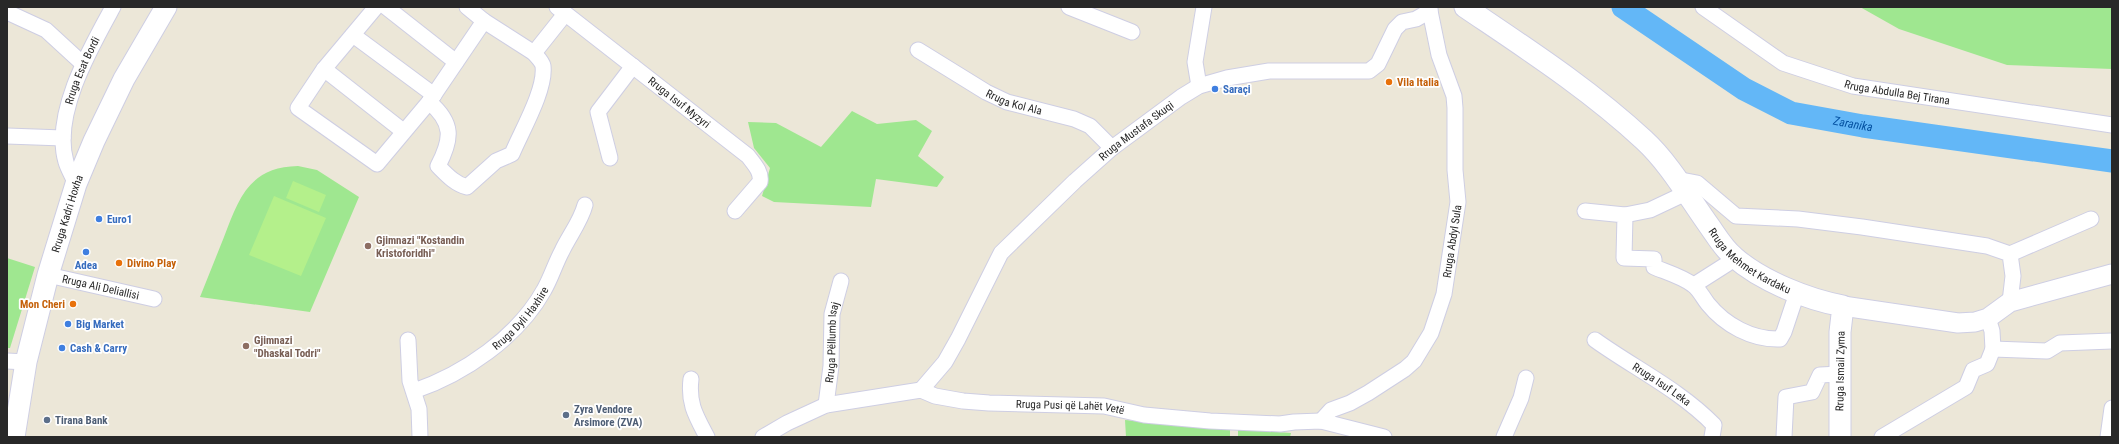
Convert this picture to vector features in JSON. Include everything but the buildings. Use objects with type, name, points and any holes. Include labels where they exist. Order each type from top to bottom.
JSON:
[{"type":"main road","name":"Rruga Kadri Hoxha","points":[[14,437],[16,361],[48,275],[76,184],[94,141],[124,80],[166,7]]},
{"type":"main road","name":"Rruga Mehmet Kardaku","points":[[1465,7],[1548,62],[1628,126],[1646,143],[1681,186],[1734,257],[1748,267],[1797,293],[1828,303],[1844,306]]},
{"type":"main road","name":"Rruga Ismail Zyma","points":[[1840,437],[1840,332],[1844,306]]},
{"type":"street","name":"Rruga Esat Bordi","points":[[76,184],[66,162],[63,138],[72,92],[83,64],[113,7]]},
{"type":"street","points":[[376,7],[324,70],[298,108],[377,164],[431,99],[484,21]]},
{"type":"street","points":[[386,7],[456,62]]},
{"type":"street","points":[[352,35],[431,99],[441,112],[447,124],[450,139],[438,166],[448,177],[461,186],[467,187],[496,161],[512,154],[537,96],[543,75],[542,64],[534,53],[484,21],[466,7]]},
{"type":"street","points":[[1069,7],[1132,32]]},
{"type":"street","points":[[1200,86],[1195,62],[1204,7]]},
{"type":"street","name":"Rruga Abdulla Bej Tirana","points":[[1703,7],[1783,63],[1853,86],[2112,125]]},
{"type":"street","name":"Rruga Mustafa Skuqi","points":[[921,390],[944,362],[958,339],[1001,253],[1058,197],[1112,148],[1181,97],[1200,86],[1227,78],[1269,71],[1369,71],[1378,64],[1395,29],[1402,22],[1416,19],[1430,9]]},
{"type":"street","name":"Rruga Abdyl Sula","points":[[1321,421],[1331,410],[1356,400],[1405,369],[1414,361],[1431,333],[1444,294],[1458,202],[1455,170],[1455,108],[1454,96],[1440,55],[1430,9]]},
{"type":"street","points":[[534,53],[561,10]]},
{"type":"street","name":"Rruga Isuf Myzyri","points":[[561,10],[748,156],[758,170],[761,177],[760,182],[735,211]]},
{"type":"street","points":[[7,12],[46,30],[83,64]]},
{"type":"street","name":"Rruga Kol Ala","points":[[918,50],[960,77],[1007,102],[1074,119],[1090,126],[1112,148]]},
{"type":"street","points":[[610,158],[598,112],[633,66]]},
{"type":"street","points":[[324,70],[403,131]]},
{"type":"street","points":[[7,136],[63,138]]},
{"type":"street","points":[[1585,211],[1625,215],[1650,210],[1681,186],[1697,183],[1736,216],[1798,219],[1855,226],[1987,246],[2010,254],[2092,220]]},
{"type":"street","name":"Rruga Dyli Haxhire","points":[[414,391],[439,383],[466,367],[485,354],[522,320],[544,290],[564,246],[583,214],[585,205]]},
{"type":"street","points":[[1625,215],[1624,258],[1654,259],[1654,267],[1694,285],[1709,306],[1730,325],[1745,333],[1770,340],[1780,339],[1784,332],[1797,293]]},
{"type":"street","points":[[2010,254],[2013,276],[2010,302]]},
{"type":"street","points":[[1694,285],[1727,264],[1734,257]]},
{"type":"street","name":"Rruga Mehmet Kardaku","points":[[1844,306],[1958,323],[1975,322],[1988,318],[2010,302],[2112,274]]},
{"type":"street","name":"Rruga Ali Deliallisi","points":[[48,275],[154,299]]},
{"type":"street","name":"Rruga Pëllumb Isaj","points":[[826,405],[832,360],[832,314],[841,282]]},
{"type":"street","points":[[1882,437],[1966,387],[1973,370],[1987,364],[1992,350],[1992,330],[1988,318]]},
{"type":"street","points":[[408,340],[410,381],[419,409],[420,437]]},
{"type":"street","name":"Rruga Isuf Leka","points":[[1596,340],[1661,383],[1704,414],[1714,425],[1712,437]]},
{"type":"street","points":[[1992,350],[2047,351],[2060,343],[2112,341]]},
{"type":"street","points":[[1784,437],[1786,398],[1812,392],[1820,374],[1840,374]]},
{"type":"street","points":[[1504,437],[1521,398],[1526,378]]},
{"type":"street","points":[[691,379],[689,394],[692,406],[707,437]]},
{"type":"street","name":"Rruga Pusi që Lahët Vetë","points":[[763,437],[787,423],[826,405],[921,390],[935,396],[963,401],[1104,406],[1144,415],[1229,422],[1280,424],[1321,421],[1384,437]]},
{"type":"street","points":[[2108,437],[2112,408]]},
{"type":"green space","points":[[1860,7],[2112,7],[2112,69],[2007,65],[1899,29]]},
{"type":"green space","points":[[852,111],[877,124],[916,120],[932,131],[918,156],[944,177],[937,187],[876,179],[871,207],[774,202],[762,196],[770,168],[754,148],[748,122],[776,123],[821,147]]},
{"type":"green space","points":[[298,166],[317,170],[359,197],[310,312],[200,297],[235,210],[248,187],[268,172],[281,168]]},
{"type":"green space","points":[[293,181],[326,195],[319,212],[286,198]]},
{"type":"green space","points":[[274,196],[326,218],[301,276],[249,255]]},
{"type":"green space","points":[[7,258],[35,267],[10,348],[7,348]]},
{"type":"green space","points":[[1125,420],[1230,429],[1230,437],[1126,437]]},
{"type":"green space","points":[[1238,429],[1291,433],[1290,437],[1238,437]]},
{"type":"waterway","name":"Zaranika","points":[[1623,7],[1744,89],[1791,113],[1863,126],[2112,161]]},
{"type":"place","name":"Vila Italia","points":[[1389,82]]},
{"type":"place","name":"Saraçi","points":[[1215,89]]},
{"type":"place","name":"Euro1","points":[[99,219]]},
{"type":"place","name":"Gjimnazi \"Kostandin Kristoforidhi\"","points":[[368,246]]},
{"type":"place","name":"Adea","points":[[86,252]]},
{"type":"place","name":"Divino Play","points":[[119,263]]},
{"type":"place","name":"Mon Cheri","points":[[73,304]]},
{"type":"place","name":"Big Market","points":[[68,324]]},
{"type":"place","name":"Gjimnazi \"Dhaskal Todri\"","points":[[246,346]]},
{"type":"place","name":"Cash & Carry","points":[[62,348]]},
{"type":"place","name":"Zyra Vendore Arsimore (ZVA)","points":[[566,415]]},
{"type":"place","name":"Tirana Bank","points":[[47,420]]}]
